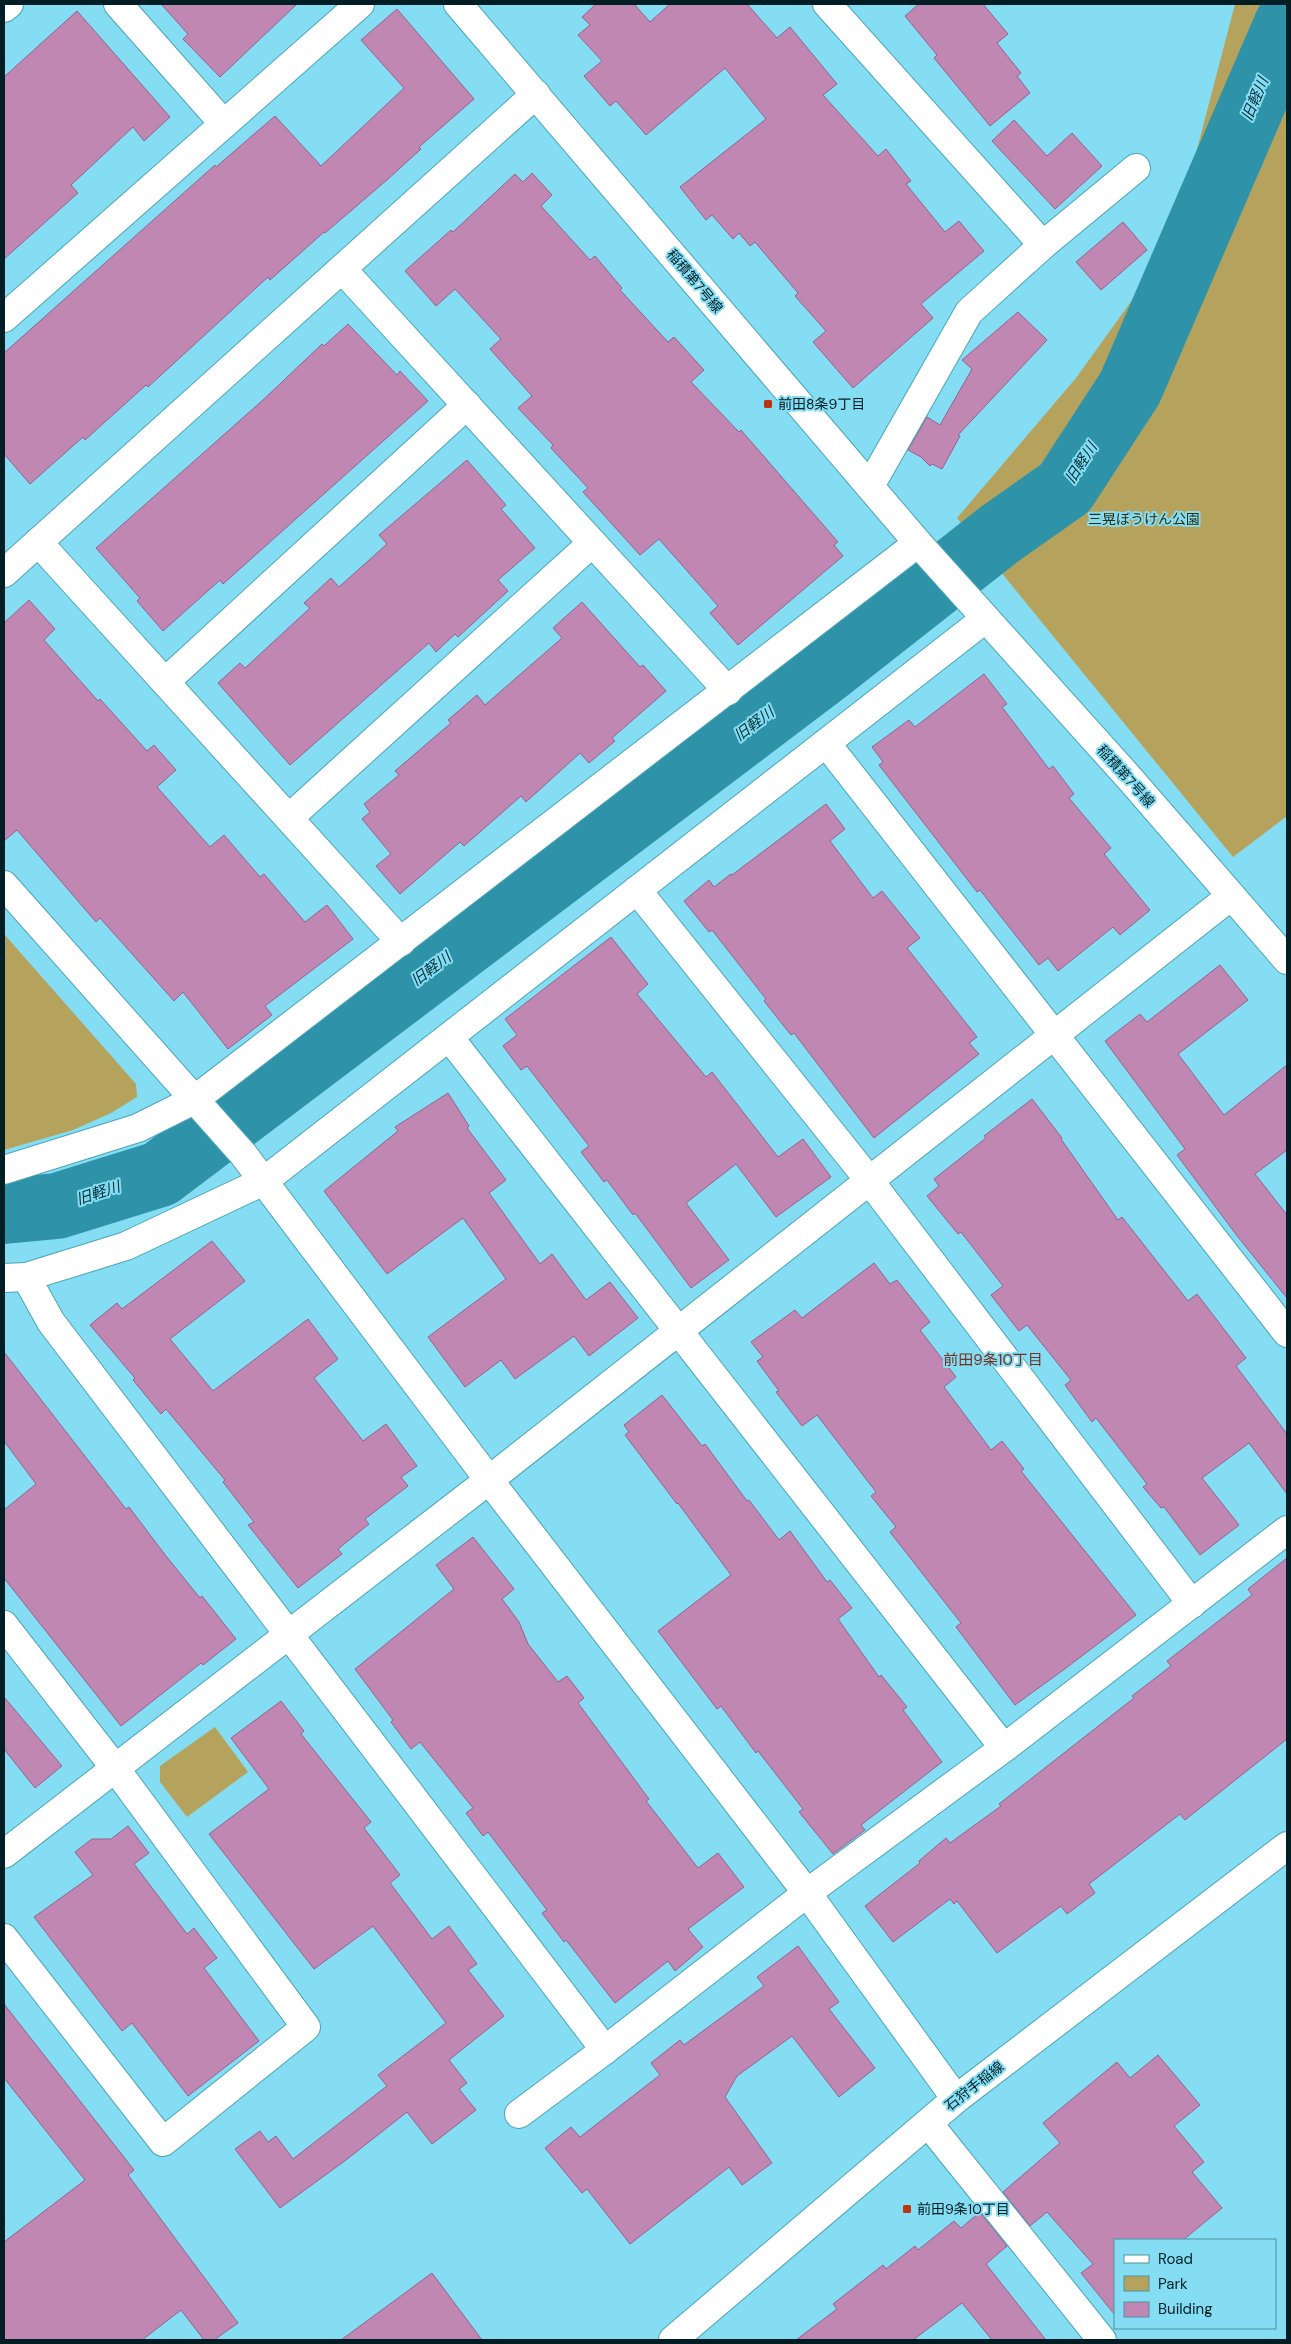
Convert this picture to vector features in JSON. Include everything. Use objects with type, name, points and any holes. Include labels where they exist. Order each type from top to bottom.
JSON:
[{"type":"street","points":[[4,8],[9,4]]},
{"type":"street","points":[[118,4],[224,124]]},
{"type":"street","points":[[4,318],[360,4]]},
{"type":"street","name":"稲積第7号線","points":[[458,4],[925,551],[1131,780],[1287,960]]},
{"type":"street","points":[[827,4],[1043,245]]},
{"type":"street","points":[[4,573],[536,94]]},
{"type":"street","points":[[870,486],[969,312],[1043,245],[1136,168]]},
{"type":"street","points":[[342,269],[728,691]]},
{"type":"street","points":[[165,682],[467,405]]},
{"type":"street","points":[[38,542],[401,942]]},
{"type":"street","points":[[289,818],[592,543]]},
{"type":"street","points":[[4,1170],[138,1128],[200,1106],[401,942],[728,691],[925,551]]},
{"type":"street","points":[[605,2050],[15,1277],[126,1246],[264,1182],[986,618]]},
{"type":"street","points":[[826,743],[1287,1333]]},
{"type":"street","points":[[4,886],[243,1154],[489,1480],[807,1893],[956,2099]]},
{"type":"street","points":[[637,890],[869,1180],[1192,1604]]},
{"type":"street","points":[[4,1854],[489,1480],[1231,896]]},
{"type":"street","points":[[449,1037],[1004,1748]]},
{"type":"street","points":[[519,2114],[605,2050],[807,1893],[1004,1748],[1287,1530]]},
{"type":"street","points":[[4,1938],[163,2142],[306,2027],[115,1768],[5,1627]]},
{"type":"street","name":"石狩手稲線","points":[[673,2340],[956,2099],[1285,1853]]},
{"type":"street","points":[[928,2123],[1102,2340]]},
{"type":"green space","name":"三晃ぼうけん公園","points":[[1235,4],[1287,4],[1287,816],[1233,857],[957,518],[1076,378],[1135,296],[1167,264]]},
{"type":"green space","points":[[4,934],[136,1084],[137,1097],[111,1113],[73,1130],[4,1150]]},
{"type":"green space","points":[[215,1727],[248,1772],[187,1817],[160,1782],[160,1766]]},
{"type":"building","points":[[161,4],[297,4],[220,77],[183,39],[188,34]]},
{"type":"building","points":[[596,4],[634,4],[650,22],[670,4],[747,4],[777,38],[790,27],[837,84],[823,95],[878,156],[886,149],[911,181],[906,184],[945,232],[959,221],[984,251],[921,304],[933,318],[853,388],[813,342],[826,331],[795,296],[798,293],[755,242],[750,246],[739,233],[733,239],[712,215],[706,220],[680,187],[766,119],[725,68],[646,135],[616,101],[610,106],[584,76],[602,61],[578,35],[590,25],[582,17]]},
{"type":"building","points":[[919,4],[983,4],[1008,34],[997,43],[1021,73],[1017,76],[1030,93],[990,126],[934,58],[937,55],[905,16]]},
{"type":"building","points":[[397,9],[474,99],[419,147],[421,149],[388,179],[270,280],[268,277],[148,387],[146,385],[85,440],[83,437],[30,484],[4,454],[4,353],[215,165],[216,167],[275,116],[321,166],[404,88],[361,40]]},
{"type":"building","points":[[77,11],[170,117],[144,141],[133,127],[71,185],[78,193],[4,259],[4,77]]},
{"type":"building","points":[[1014,120],[1047,156],[1072,133],[1102,166],[1055,209],[992,141]]},
{"type":"building","points":[[532,173],[552,195],[541,206],[590,260],[595,256],[622,288],[620,290],[668,342],[674,337],[704,370],[691,382],[739,432],[741,430],[838,542],[834,545],[843,556],[738,645],[710,613],[718,606],[659,539],[640,555],[583,492],[588,488],[551,448],[553,445],[518,408],[532,396],[490,349],[501,339],[455,289],[436,306],[405,271],[451,230],[453,232],[515,174],[523,182]]},
{"type":"building","points":[[1123,222],[1147,250],[1101,290],[1076,262]]},
{"type":"building","points":[[1018,312],[1047,340],[958,435],[960,436],[942,469],[932,464],[930,466],[921,457],[908,450],[927,417],[940,425],[972,369],[962,360]]},
{"type":"building","points":[[348,324],[397,375],[400,371],[428,401],[223,584],[220,580],[163,631],[137,601],[140,598],[96,548],[263,400],[322,344],[324,346]]},
{"type":"building","points":[[467,460],[506,505],[501,509],[535,548],[498,580],[508,591],[458,637],[455,634],[436,652],[429,643],[290,765],[218,683],[240,663],[245,668],[310,608],[304,603],[331,578],[339,587],[387,544],[379,535]]},
{"type":"building","points":[[29,600],[55,629],[44,640],[98,701],[100,699],[147,751],[154,745],[176,770],[157,787],[210,847],[224,835],[260,877],[264,874],[305,922],[327,905],[353,939],[265,1006],[272,1015],[228,1049],[183,992],[174,1001],[100,918],[96,922],[17,830],[4,841],[4,623]]},
{"type":"building","points":[[582,602],[640,667],[643,665],[666,691],[612,738],[615,741],[589,763],[580,753],[526,802],[521,796],[464,846],[460,842],[400,894],[376,866],[391,854],[362,819],[370,812],[364,804],[399,775],[395,771],[451,723],[448,720],[477,695],[485,705],[562,638],[553,628]]},
{"type":"building","points":[[984,674],[1007,704],[1002,707],[1049,769],[1053,766],[1074,794],[1069,798],[1111,848],[1104,854],[1150,910],[1120,935],[1113,927],[1058,971],[1048,958],[1039,965],[980,890],[977,892],[879,765],[883,762],[872,747],[909,720],[915,727]]},
{"type":"building","points":[[826,804],[845,829],[830,841],[873,898],[882,891],[920,938],[907,948],[977,1037],[969,1043],[979,1054],[874,1138],[794,1033],[791,1035],[764,1001],[766,999],[712,930],[709,932],[684,901],[709,880],[714,887],[732,875]]},
{"type":"building","points":[[611,937],[648,984],[637,994],[706,1077],[712,1072],[778,1157],[803,1139],[831,1177],[776,1217],[736,1164],[686,1203],[729,1260],[691,1288],[635,1213],[633,1215],[607,1180],[604,1182],[581,1152],[589,1146],[527,1066],[521,1070],[503,1046],[517,1035],[505,1019]]},
{"type":"building","points":[[1220,965],[1248,1000],[1178,1054],[1224,1115],[1287,1065],[1287,1150],[1255,1174],[1287,1215],[1287,1298],[1238,1237],[1177,1155],[1185,1149],[1105,1041],[1140,1014],[1147,1022]]},
{"type":"building","points":[[448,1093],[469,1126],[467,1128],[506,1180],[489,1193],[540,1264],[552,1254],[586,1300],[610,1282],[638,1318],[589,1356],[574,1336],[515,1379],[501,1360],[465,1387],[428,1337],[506,1279],[463,1218],[387,1274],[324,1191],[398,1131],[395,1127]]},
{"type":"building","points":[[1032,1099],[1062,1138],[1118,1220],[1122,1217],[1188,1301],[1197,1294],[1246,1358],[1236,1366],[1287,1434],[1287,1494],[1249,1443],[1202,1478],[1239,1525],[1200,1555],[1164,1507],[1161,1508],[1143,1487],[1147,1484],[1096,1418],[1092,1422],[1065,1385],[1071,1380],[1027,1325],[1019,1331],[991,1295],[1003,1286],[961,1232],[958,1234],[927,1196],[939,1186],[934,1179],[986,1138],[984,1136]]},
{"type":"building","points":[[212,1241],[245,1281],[170,1339],[213,1391],[308,1319],[338,1359],[314,1378],[363,1441],[386,1424],[417,1466],[401,1477],[408,1486],[365,1519],[369,1524],[338,1549],[342,1554],[298,1588],[248,1525],[254,1522],[223,1482],[225,1480],[166,1409],[161,1414],[133,1380],[135,1378],[90,1325],[117,1303],[122,1309]]},
{"type":"building","points":[[874,1263],[890,1284],[897,1280],[930,1322],[920,1330],[956,1377],[944,1387],[991,1450],[1002,1441],[1024,1469],[1021,1471],[1136,1615],[1015,1705],[956,1627],[961,1623],[890,1532],[896,1527],[871,1496],[876,1492],[817,1415],[802,1426],[776,1392],[779,1391],[757,1361],[763,1357],[751,1342],[795,1310],[802,1318]]},
{"type":"building","points":[[4,1352],[126,1509],[129,1507],[200,1598],[202,1596],[236,1639],[203,1665],[201,1663],[121,1726],[4,1578],[4,1510],[36,1484],[4,1441]]},
{"type":"building","points":[[662,1395],[702,1446],[705,1444],[747,1501],[749,1500],[779,1540],[790,1531],[827,1582],[830,1580],[852,1608],[838,1619],[879,1677],[881,1675],[907,1707],[903,1710],[942,1762],[861,1825],[865,1830],[833,1854],[799,1812],[803,1809],[758,1751],[756,1753],[721,1706],[717,1709],[658,1631],[731,1575],[625,1435],[629,1432],[624,1425]]},
{"type":"building","points":[[473,1537],[514,1589],[502,1599],[519,1622],[528,1644],[558,1682],[567,1676],[584,1698],[578,1703],[649,1799],[646,1801],[698,1868],[718,1853],[744,1887],[688,1929],[703,1947],[675,1971],[668,1961],[615,2003],[566,1940],[564,1942],[542,1913],[547,1910],[488,1832],[483,1836],[466,1813],[473,1808],[420,1742],[411,1749],[391,1722],[393,1720],[355,1669],[454,1589],[436,1565]]},
{"type":"building","points":[[1287,1558],[1287,1739],[1185,1820],[1180,1814],[1089,1884],[1095,1893],[1067,1914],[1061,1906],[997,1953],[957,1901],[954,1904],[950,1899],[893,1942],[865,1906],[920,1863],[919,1861],[946,1838],[950,1843],[1001,1806],[999,1804],[1134,1698],[1132,1696],[1171,1666],[1167,1661],[1252,1595],[1248,1589]]},
{"type":"building","points":[[4,1697],[62,1766],[35,1788],[4,1749]]},
{"type":"building","points":[[281,1701],[304,1731],[301,1734],[371,1822],[364,1828],[400,1875],[390,1883],[432,1939],[449,1926],[477,1964],[468,1970],[504,2016],[449,2060],[467,2083],[459,2089],[476,2110],[432,2144],[407,2112],[346,2160],[280,2208],[235,2149],[260,2131],[268,2142],[276,2136],[293,2159],[387,2086],[378,2075],[446,2023],[373,1926],[314,1969],[209,1834],[269,1789],[231,1738]]},
{"type":"building","points":[[128,1826],[149,1853],[134,1864],[187,1934],[194,1928],[217,1958],[204,1968],[259,2041],[188,2096],[132,2023],[122,2031],[34,1917],[93,1875],[75,1852],[92,1839],[111,1839]]},
{"type":"building","points":[[798,1946],[839,2002],[829,2009],[875,2068],[839,2097],[792,2036],[737,2076],[725,2097],[772,2163],[742,2185],[729,2167],[630,2244],[587,2189],[582,2193],[545,2148],[571,2127],[580,2137],[660,2075],[651,2063],[680,2040],[684,2045],[764,1986],[757,1977]]},
{"type":"building","points":[[4,2004],[134,2170],[128,2175],[238,2323],[214,2340],[204,2340],[181,2310],[142,2340],[4,2340],[4,2242],[85,2180],[4,2078]]},
{"type":"building","points":[[1158,2055],[1200,2105],[1174,2126],[1204,2162],[1192,2172],[1222,2208],[1184,2239],[1114,2239],[1114,2314],[1081,2273],[1093,2264],[1047,2212],[1030,2226],[1003,2192],[1060,2143],[1043,2123],[1117,2062],[1130,2078]]},
{"type":"building","points":[[980,2212],[1007,2246],[986,2264],[1046,2340],[992,2340],[962,2303],[913,2340],[796,2340],[837,2309],[833,2304],[883,2265],[886,2269],[915,2246],[918,2250],[954,2221],[961,2228]]},
{"type":"building","points":[[432,2273],[482,2340],[341,2340]]},
{"type":"waterway","name":"旧軽川","points":[[4,1211],[57,1206],[160,1174],[828,669],[1001,533],[1065,488],[1130,388],[1287,24]]},
{"type":"place","name":"前田8条9丁目","points":[[768,404]]},
{"type":"place","name":"前田9条10丁目","points":[[907,2209]]},
{"type":"district","name":"前田9条10丁目","points":[[993,1360]]}]
